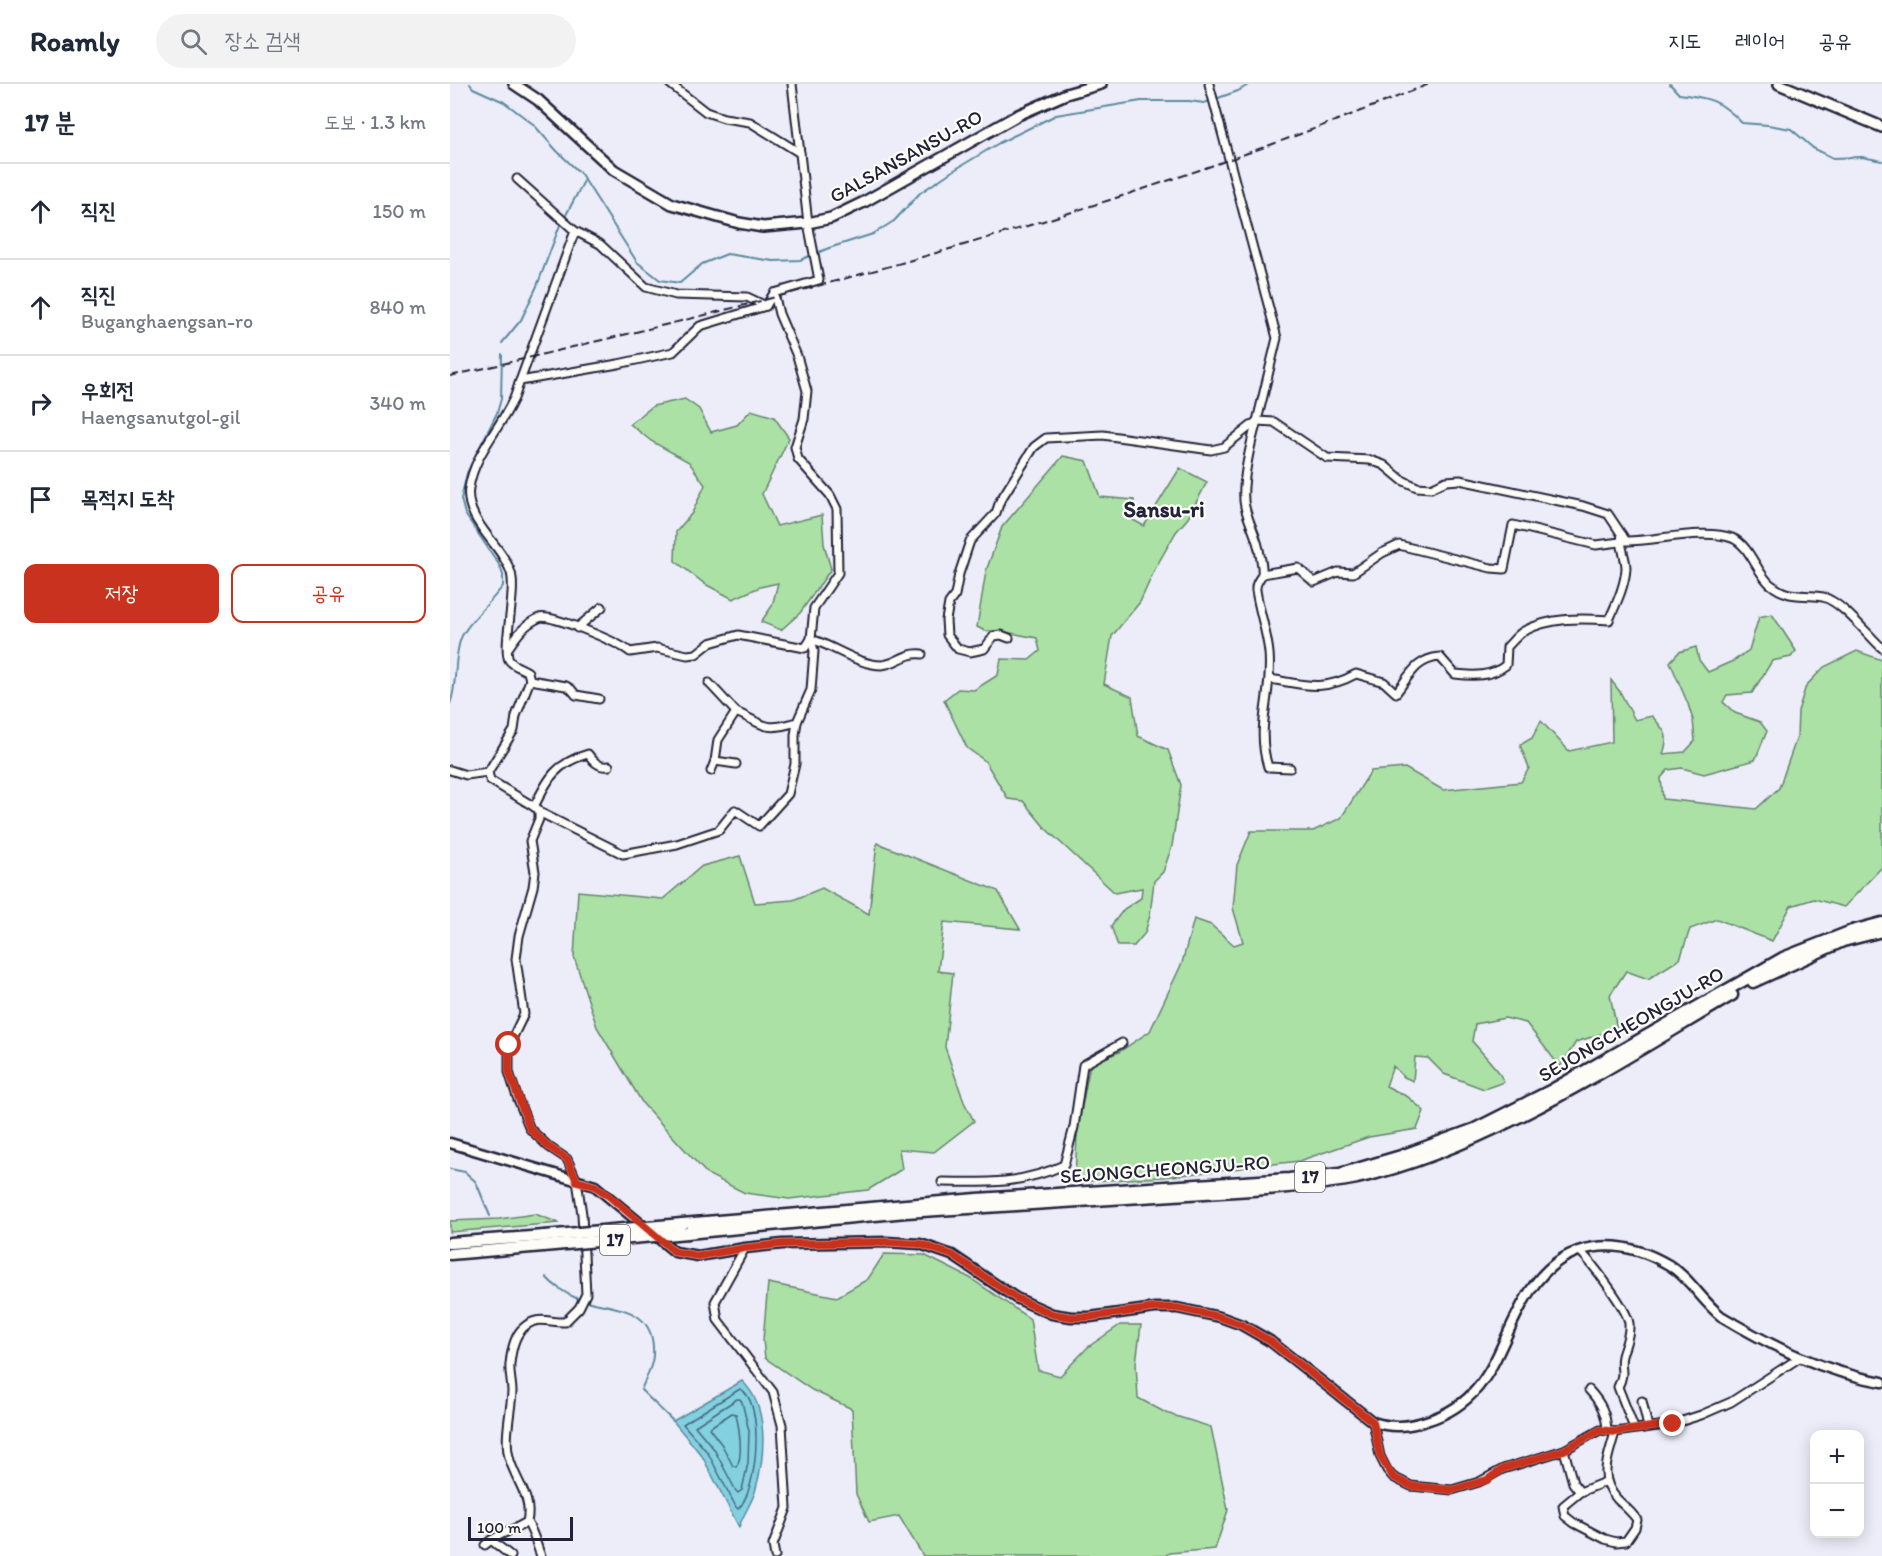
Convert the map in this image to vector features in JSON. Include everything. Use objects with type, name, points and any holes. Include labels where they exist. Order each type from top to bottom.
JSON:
[{"type":"highway","name":"SEJONGCHEONGJU-RO","points":[[684,1229],[966,1200],[1340,1174],[1401,1156],[1475,1129],[1550,1091],[1783,958],[1852,931],[1882,924]]},
{"type":"highway","name":"SEJONGCHEONGJU-RO","points":[[684,1229],[1267,1189],[1323,1184],[1357,1178],[1415,1161],[1471,1140],[1560,1094],[1761,978],[1843,941],[1882,931]]},
{"type":"highway","name":"17","points":[[450,1254],[544,1241],[684,1229]]},
{"type":"highway","name":"17","points":[[450,1243],[544,1241]]},
{"type":"main road","name":"GALSANSANSU-RO","points":[[514,84],[538,100],[614,170],[672,204],[739,223],[763,227],[808,223],[831,218],[864,202],[1018,115],[1066,94],[1101,84]]},
{"type":"main road","points":[[1779,84],[1882,127]]},
{"type":"street","points":[[670,84],[706,112],[724,118],[750,122],[800,153]]},
{"type":"street","points":[[520,381],[673,352],[700,326],[766,306],[774,293],[819,280],[808,223],[792,84]]},
{"type":"street","points":[[1209,84],[1277,338],[1247,459],[1244,506],[1258,542],[1262,574]]},
{"type":"street","points":[[517,179],[574,231],[600,243],[646,287],[676,295],[747,297],[766,306]]},
{"type":"street","points":[[574,231],[512,403],[476,463],[468,490],[471,512],[511,573],[512,598],[508,659],[528,672],[530,680],[516,716],[514,730],[488,772],[490,780],[537,809],[623,854],[677,844],[719,830],[735,810],[759,826],[788,794],[795,764],[797,722],[810,690],[814,651],[811,639],[814,608],[838,573],[837,509],[830,495],[798,459],[795,447],[804,419],[807,391],[797,356],[782,323],[774,293]]},
{"type":"street","points":[[1009,638],[1001,635],[994,636],[984,649],[970,652],[958,649],[947,635],[946,620],[949,603],[955,595],[959,574],[970,542],[996,513],[1000,501],[1034,447],[1046,438],[1103,435],[1211,450],[1224,447],[1257,421],[1274,422],[1327,458],[1370,460],[1383,465],[1402,480],[1418,487],[1431,488],[1446,481],[1460,480],[1583,506],[1608,514],[1621,538],[1626,569],[1623,584],[1609,620],[1579,618],[1549,622],[1522,631],[1507,647],[1506,665],[1500,669],[1478,677],[1455,674],[1440,657],[1430,658],[1421,661],[1396,693],[1384,682],[1356,674],[1333,684],[1314,687],[1270,679]]},
{"type":"street","points":[[1290,768],[1268,767],[1263,753],[1262,725],[1270,679],[1267,642],[1255,588],[1256,582],[1262,574],[1298,567],[1314,582],[1338,572],[1353,573],[1382,553],[1399,545],[1491,568],[1504,569],[1513,525],[1596,544],[1621,538],[1626,541],[1646,541],[1710,534],[1734,539],[1747,551],[1769,583],[1791,596],[1822,597],[1835,603],[1882,648]]},
{"type":"street","points":[[578,628],[602,607]]},
{"type":"street","points":[[508,649],[521,629],[541,617],[549,617],[578,628],[623,646],[630,652],[657,648],[687,655],[696,654],[710,643],[738,635],[805,648],[811,639]]},
{"type":"street","points":[[811,639],[857,659],[878,665],[885,665],[912,653],[922,654]]},
{"type":"street","points":[[530,680],[566,687],[576,695],[599,699]]},
{"type":"street","points":[[709,683],[736,712],[762,726],[777,728],[797,722]]},
{"type":"street","points":[[711,771],[718,740],[736,712]]},
{"type":"street","points":[[511,1556],[488,1542],[527,1522],[530,1511],[508,1455],[512,1391],[510,1365],[515,1341],[521,1329],[538,1320],[550,1319],[556,1323],[565,1322],[586,1295],[582,1214],[577,1181],[567,1159],[549,1147],[530,1129],[509,1072],[509,1045],[524,1014],[516,959],[519,936],[535,872],[530,842],[539,819],[537,809],[551,774],[569,760],[588,754],[598,765],[609,766]]},
{"type":"street","points":[[715,761],[736,764]]},
{"type":"street","points":[[450,770],[466,775],[488,772]]},
{"type":"street","points":[[942,1182],[995,1184],[1045,1173],[1064,1165],[1074,1127],[1083,1065],[1122,1043]]},
{"type":"street","points":[[450,1143],[595,1186],[675,1252],[698,1256],[782,1244],[877,1242],[920,1244],[952,1255],[1016,1298],[1052,1314],[1090,1317],[1155,1308],[1177,1308],[1220,1317],[1242,1325],[1270,1341],[1373,1422],[1396,1427],[1420,1423],[1454,1410],[1464,1402],[1483,1382],[1531,1289],[1554,1266],[1580,1251],[1604,1245],[1621,1246],[1653,1256],[1680,1272],[1720,1316],[1799,1358],[1864,1379],[1882,1382]]},
{"type":"street","points":[[745,1248],[715,1302],[718,1320],[773,1392],[782,1425],[787,1508],[772,1545],[775,1556]]},
{"type":"street","points":[[1580,1251],[1624,1308],[1630,1322],[1628,1343],[1621,1362],[1623,1377],[1618,1387],[1634,1428]]},
{"type":"street","points":[[1373,1422],[1380,1456],[1393,1477],[1411,1486],[1452,1490],[1487,1480],[1503,1469],[1564,1450],[1600,1430],[1615,1432],[1673,1424],[1701,1415],[1731,1402],[1799,1358]]},
{"type":"street","points":[[1589,1390],[1604,1410],[1607,1430]]},
{"type":"street","points":[[1642,1401],[1648,1427]]},
{"type":"street","points":[[1605,1482],[1580,1492],[1563,1506],[1565,1516],[1605,1539],[1616,1542],[1626,1541],[1635,1528],[1637,1520],[1605,1482],[1605,1467],[1615,1432]]},
{"type":"street","points":[[1564,1450],[1573,1483],[1580,1492]]},
{"type":"street","points":[[527,1522],[535,1534],[536,1545],[541,1556]]},
{"type":"green space","points":[[685,399],[699,409],[711,432],[737,425],[751,410],[774,417],[789,438],[762,494],[777,526],[822,515],[824,544],[831,569],[800,613],[781,630],[761,622],[772,606],[778,583],[760,587],[733,599],[705,584],[675,561],[676,532],[692,513],[705,485],[689,462],[651,441],[630,424],[653,406]]},
{"type":"green space","points":[[1063,456],[1087,461],[1100,497],[1134,500],[1133,520],[1144,526],[1180,468],[1207,482],[1188,518],[1176,532],[1156,567],[1140,602],[1112,636],[1104,684],[1132,697],[1138,736],[1168,750],[1181,785],[1172,846],[1163,872],[1154,881],[1150,915],[1145,933],[1134,946],[1118,946],[1111,926],[1124,909],[1141,898],[1142,888],[1115,893],[1046,829],[1023,801],[1008,799],[985,761],[967,748],[944,700],[958,689],[974,690],[998,675],[1001,659],[1029,660],[1040,651],[1037,638],[1000,631],[985,631],[977,627],[986,571],[1002,527]]},
{"type":"green space","points":[[1772,614],[1796,651],[1791,657],[1772,661],[1752,693],[1727,695],[1723,702],[1735,713],[1760,722],[1767,731],[1755,760],[1704,774],[1682,768],[1668,770],[1661,778],[1663,799],[1756,809],[1779,788],[1797,737],[1798,711],[1806,686],[1824,667],[1857,651],[1882,660],[1882,867],[1844,907],[1814,899],[1791,906],[1772,941],[1717,919],[1690,929],[1680,959],[1648,979],[1626,971],[1610,995],[1617,1029],[1576,1042],[1560,1067],[1526,1023],[1505,1018],[1475,1024],[1472,1041],[1498,1071],[1504,1082],[1484,1089],[1444,1074],[1428,1058],[1415,1057],[1413,1081],[1404,1077],[1393,1066],[1386,1086],[1408,1097],[1424,1111],[1417,1129],[1369,1137],[1299,1161],[1164,1177],[1075,1182],[1077,1133],[1090,1064],[1119,1052],[1150,1031],[1182,963],[1194,919],[1211,925],[1234,945],[1243,942],[1233,908],[1237,865],[1251,831],[1313,831],[1341,818],[1371,771],[1405,768],[1443,790],[1521,782],[1529,768],[1520,745],[1532,738],[1541,721],[1569,751],[1612,742],[1611,680],[1635,720],[1652,716],[1663,729],[1666,742],[1663,754],[1685,752],[1695,741],[1693,720],[1670,662],[1679,652],[1696,647],[1699,660],[1708,672],[1733,661],[1749,650],[1759,617]]},
{"type":"green space","points":[[877,843],[998,891],[1020,929],[944,922],[938,971],[953,973],[945,1047],[964,1102],[974,1121],[934,1152],[899,1149],[902,1169],[868,1190],[789,1199],[745,1193],[707,1174],[643,1104],[597,1027],[574,957],[578,891],[663,899],[702,866],[740,856],[755,903],[793,900],[822,888],[869,914]]},
{"type":"green space","points":[[535,1214],[559,1223],[450,1232],[450,1221],[499,1219]]},
{"type":"green space","points":[[884,1254],[924,1255],[970,1278],[1030,1319],[1038,1370],[1060,1376],[1088,1347],[1120,1325],[1141,1325],[1136,1363],[1138,1398],[1166,1413],[1211,1427],[1228,1510],[1215,1549],[1169,1553],[1165,1556],[923,1556],[899,1516],[869,1522],[856,1494],[852,1409],[812,1390],[765,1358],[763,1340],[768,1283],[837,1297],[868,1279]]},
{"type":"water","points":[[742,1381],[751,1392],[757,1405],[761,1419],[763,1449],[755,1492],[739,1527],[702,1456],[673,1421]]},
{"type":"waterway","points":[[470,84],[473,88],[504,102],[533,124],[581,174],[637,262],[660,280],[680,283],[702,264],[727,254],[773,261],[800,260],[873,234],[894,221],[920,193],[951,172],[999,143],[1056,115],[1141,101],[1204,103],[1238,91],[1250,84]]},
{"type":"waterway","points":[[1670,84],[1679,94],[1714,101],[1742,123],[1791,129],[1813,148],[1833,158],[1862,157],[1882,161]]},
{"type":"waterway","points":[[566,215],[584,181]]},
{"type":"waterway","points":[[502,343],[521,320],[537,286],[560,225]]},
{"type":"waterway","points":[[450,704],[461,638],[503,586],[500,566],[465,514],[461,499],[467,473],[497,413],[501,399],[502,354]]},
{"type":"waterway","points":[[450,1169],[465,1172],[476,1182],[490,1216]]},
{"type":"waterway","points":[[546,1277],[572,1296],[628,1312],[639,1317],[647,1326],[652,1338],[653,1359],[641,1390],[673,1421]]},
{"type":"railway","points":[[450,376],[692,318],[906,262],[1118,197],[1222,162],[1429,84]]},
{"type":"district","name":"Sansu-ri","points":[[1164,509]]},
{"type":"route","points":[[509,1045],[509,1072],[530,1129],[549,1147],[567,1159],[577,1181],[595,1186],[609,1196],[675,1252],[698,1256],[782,1244],[886,1242],[920,1244],[952,1255],[1016,1298],[1052,1314],[1090,1317],[1155,1308],[1177,1308],[1220,1317],[1242,1325],[1270,1341],[1373,1422],[1374,1437],[1387,1470],[1393,1477],[1411,1486],[1452,1490],[1487,1480],[1503,1469],[1528,1460],[1564,1450],[1600,1430],[1615,1432],[1673,1424]]}]
